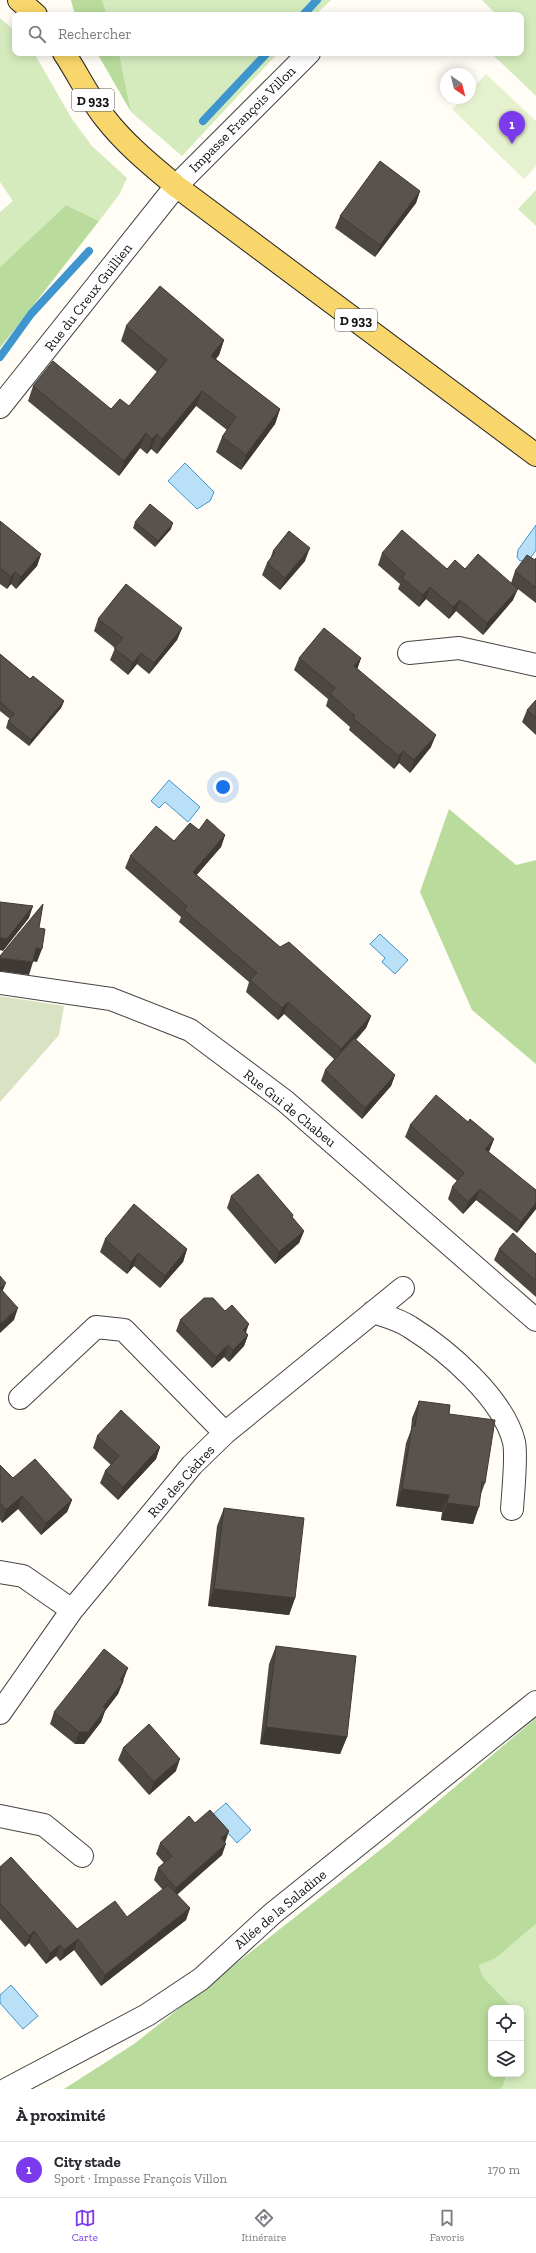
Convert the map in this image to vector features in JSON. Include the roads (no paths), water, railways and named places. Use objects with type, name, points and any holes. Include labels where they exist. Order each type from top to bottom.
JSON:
[{"type":"main road","points":[[19,0],[33,12]]},
{"type":"main road","points":[[30,0],[36,12]]},
{"type":"main road","name":"D 933","points":[[66,56],[104,117],[127,144],[176,186],[536,455]]},
{"type":"street","name":"Impasse François Villon","points":[[176,186],[305,56]]},
{"type":"street","name":"Rue du Creux Guillien","points":[[0,407],[176,186]]},
{"type":"street","points":[[409,653],[459,648],[536,665]]},
{"type":"street","name":"Rue Gui de Chabeu","points":[[0,983],[111,999],[190,1030],[284,1101],[536,1320]]},
{"type":"street","name":"Rue des Cèdres","points":[[0,1713],[72,1610],[192,1465],[225,1433],[403,1288]]},
{"type":"street","points":[[374,1312],[409,1326],[444,1352],[478,1384],[505,1420],[514,1443],[512,1509]]},
{"type":"street","points":[[20,1398],[96,1327],[124,1330],[225,1433]]},
{"type":"street","points":[[0,1572],[23,1576],[72,1610]]},
{"type":"street","name":"Allée de la Saladine","points":[[7,2089],[147,2016],[201,1979],[272,1914],[536,1702]]},
{"type":"street","points":[[0,1816],[44,1825],[82,1856]]},
{"type":"water","points":[[185,463],[214,492],[210,501],[197,509],[168,481]]},
{"type":"water","points":[[536,525],[536,550],[529,560],[520,561],[517,557],[518,550]]},
{"type":"water","points":[[169,780],[200,807],[188,822],[165,802],[159,808],[151,801]]},
{"type":"water","points":[[380,934],[408,960],[395,974],[382,962],[385,958],[370,944]]},
{"type":"water","points":[[226,1803],[251,1830],[237,1843],[212,1815]]},
{"type":"water","points":[[11,1985],[38,2016],[23,2029],[0,2003],[0,1995]]},
{"type":"waterway","points":[[306,12],[317,0]]},
{"type":"waterway","points":[[203,121],[264,56]]},
{"type":"waterway","points":[[0,357],[31,314],[89,251]]},
{"type":"place","name":"City stade","points":[[512,144]]}]
